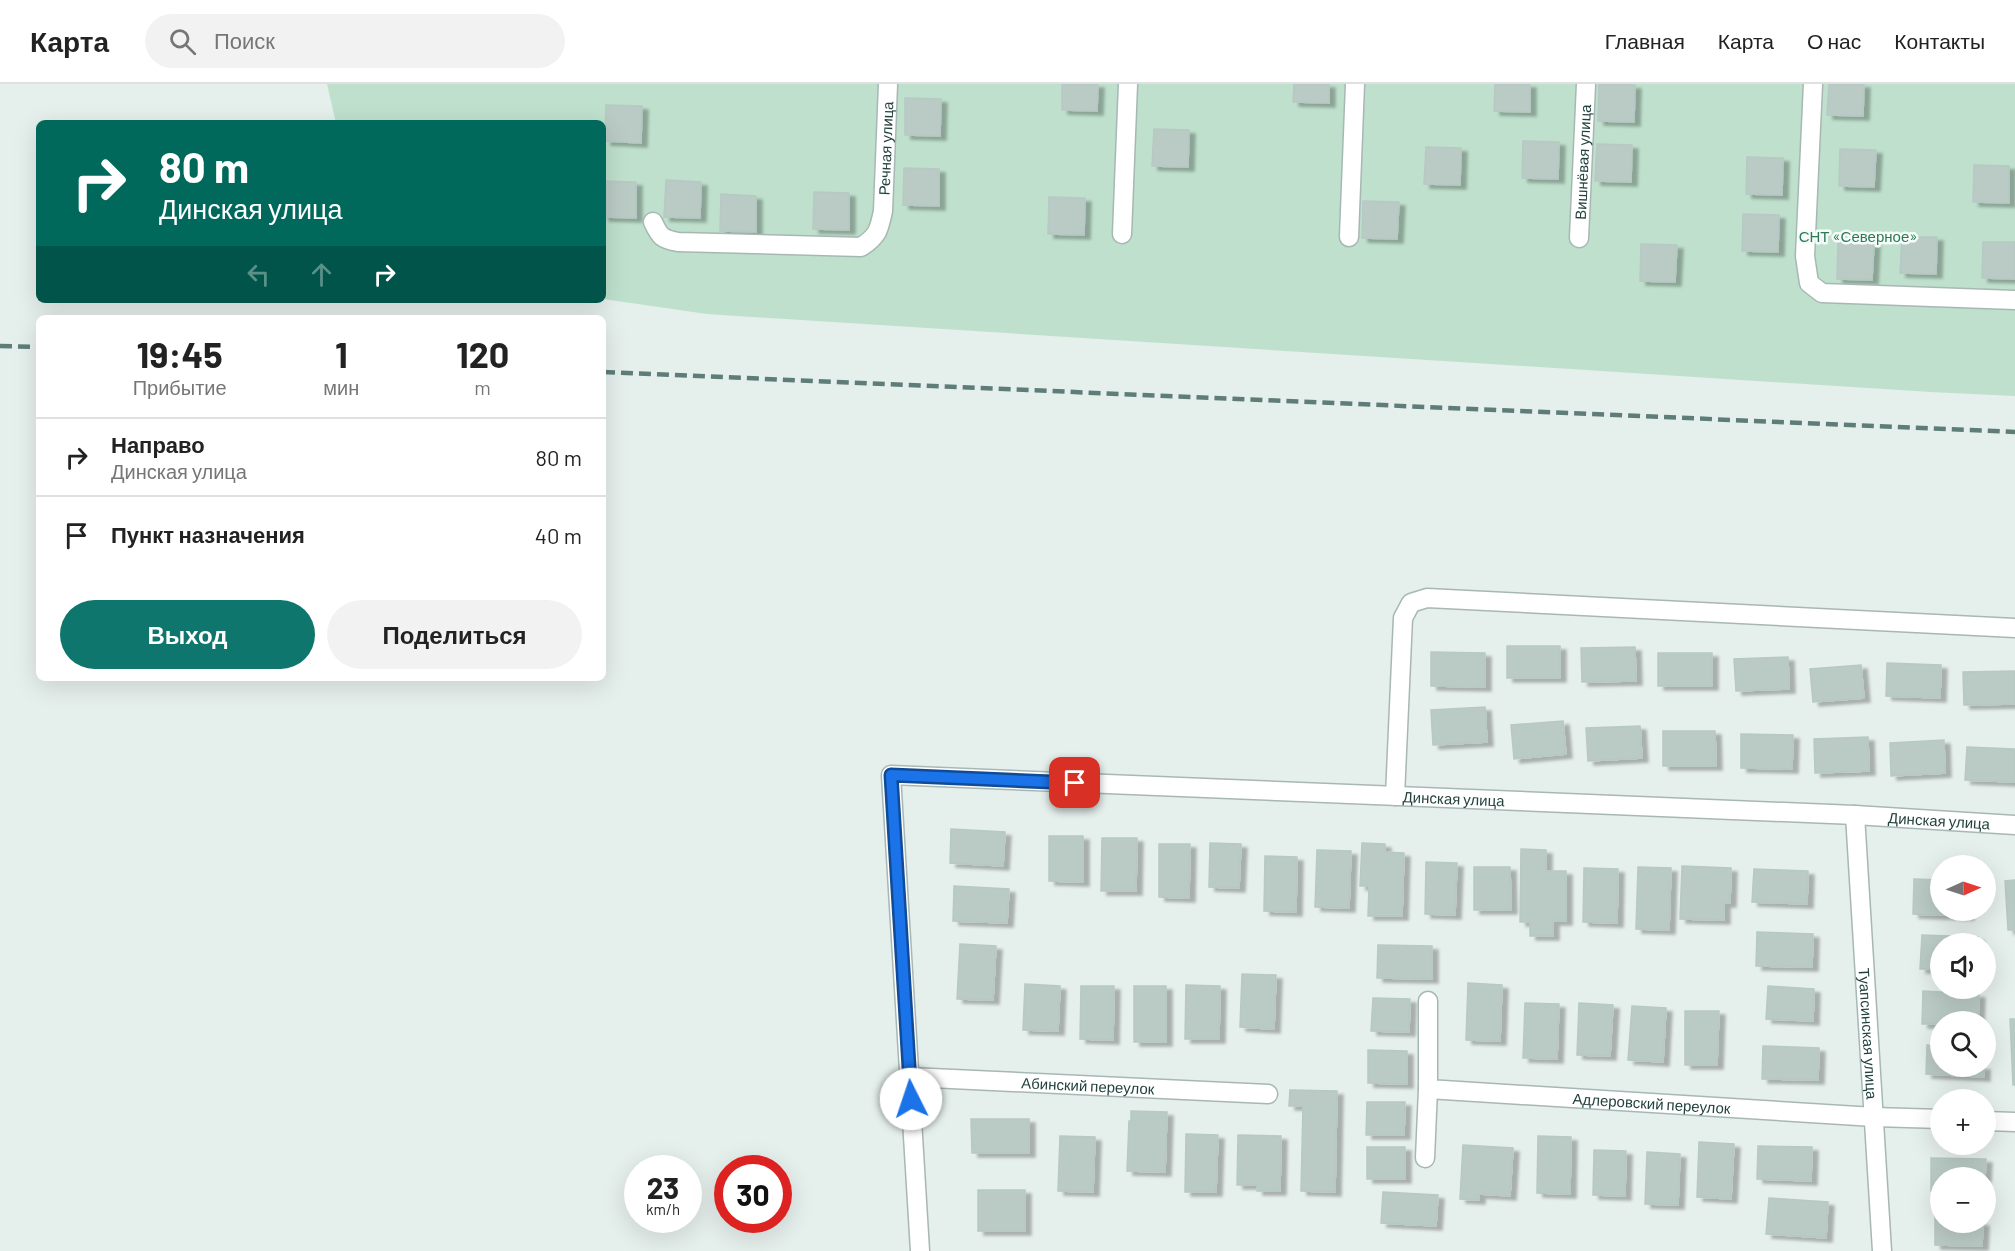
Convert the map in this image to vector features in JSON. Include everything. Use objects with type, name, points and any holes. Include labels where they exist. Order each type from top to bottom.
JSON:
[{"type":"street","name":"Речная улица","points":[[653,222],[664,240],[678,242],[861,247],[874,239],[880,227],[883,211],[888,84]]},
{"type":"street","points":[[1122,234],[1128,84]]},
{"type":"street","points":[[1349,237],[1356,84]]},
{"type":"street","name":"Вишнёвая улица","points":[[1579,238],[1586,84]]},
{"type":"street","points":[[1813,84],[1804,256],[1809,283],[1822,293],[2015,300]]},
{"type":"street","points":[[1395,796],[1403,618],[1411,603],[1427,598],[2015,628]]},
{"type":"street","name":"Динская улица","points":[[910,1077],[891,775],[1855,816],[2015,825]]},
{"type":"street","name":"Туапсинская улица","points":[[1855,816],[1882,1251]]},
{"type":"street","points":[[1425,1158],[1428,1001]]},
{"type":"street","points":[[910,1077],[920,1251]]},
{"type":"street","name":"Абинский переулок","points":[[910,1077],[1268,1094]]},
{"type":"street","name":"Адлеровский переулок","points":[[1428,1089],[1930,1119]]},
{"type":"street","points":[[1996,1121],[2015,1122]]},
{"type":"green space","name":"СНТ «Северное»","points":[[327,84],[2015,84],[2015,396],[707,314],[606,299],[606,120],[335,120]]},
{"type":"building","points":[[1062,84],[1098,84],[1097,111],[1062,110]]},
{"type":"building","points":[[1294,84],[1329,84],[1329,103],[1293,102]]},
{"type":"building","points":[[1495,84],[1530,84],[1530,112],[1494,111]]},
{"type":"building","points":[[1599,84],[1635,85],[1634,122],[1598,121]]},
{"type":"building","points":[[1829,84],[1864,84],[1863,116],[1827,115]]},
{"type":"building","points":[[905,98],[941,99],[940,136],[905,135]]},
{"type":"building","points":[[606,105],[642,106],[641,143],[606,141]]},
{"type":"building","points":[[1154,129],[1189,130],[1188,167],[1152,166]]},
{"type":"building","points":[[1523,141],[1559,142],[1558,179],[1522,178]]},
{"type":"building","points":[[1597,144],[1632,145],[1631,182],[1595,181]]},
{"type":"building","points":[[1426,147],[1461,148],[1460,185],[1424,184]]},
{"type":"building","points":[[1840,149],[1876,150],[1874,187],[1839,186]]},
{"type":"building","points":[[1747,157],[1783,158],[1782,195],[1746,194]]},
{"type":"building","points":[[1974,165],[2009,166],[2009,203],[1973,202]]},
{"type":"building","points":[[904,168],[939,169],[939,206],[903,205]]},
{"type":"building","points":[[666,180],[701,182],[700,218],[664,217]]},
{"type":"building","points":[[606,181],[636,182],[636,218],[606,217]]},
{"type":"building","points":[[814,192],[849,193],[849,230],[813,229]]},
{"type":"building","points":[[721,194],[756,196],[756,232],[720,231]]},
{"type":"building","points":[[1049,197],[1085,198],[1084,235],[1048,234]]},
{"type":"building","points":[[1363,201],[1399,202],[1397,239],[1362,238]]},
{"type":"building","points":[[1743,214],[1779,215],[1778,252],[1742,251]]},
{"type":"building","points":[[1902,237],[1937,237],[1936,274],[1900,273]]},
{"type":"building","points":[[1838,242],[1874,243],[1872,280],[1837,279]]},
{"type":"building","points":[[1983,242],[2015,242],[2015,279],[1982,278]]},
{"type":"building","points":[[1641,244],[1677,245],[1675,282],[1640,281]]},
{"type":"building","points":[[1507,646],[1560,646],[1560,678],[1507,678]]},
{"type":"building","points":[[1635,647],[1636,681],[1582,682],[1581,648]]},
{"type":"building","points":[[1431,652],[1485,653],[1485,687],[1431,686]]},
{"type":"building","points":[[1658,653],[1712,653],[1712,686],[1658,686]]},
{"type":"building","points":[[1788,657],[1789,689],[1736,691],[1734,659]]},
{"type":"building","points":[[1887,663],[1941,665],[1940,698],[1886,696]]},
{"type":"building","points":[[1861,665],[1864,698],[1813,702],[1810,669]]},
{"type":"building","points":[[2015,671],[2015,704],[1964,705],[1963,672]]},
{"type":"building","points":[[1485,707],[1487,742],[1433,745],[1431,710]]},
{"type":"building","points":[[1563,721],[1566,754],[1514,759],[1511,725]]},
{"type":"building","points":[[1640,726],[1642,758],[1588,761],[1586,728]]},
{"type":"building","points":[[1663,731],[1715,731],[1716,766],[1663,766]]},
{"type":"building","points":[[1741,734],[1793,735],[1792,769],[1741,768]]},
{"type":"building","points":[[1868,737],[1869,771],[1815,773],[1814,739]]},
{"type":"building","points":[[1944,740],[1945,773],[1891,776],[1890,743]]},
{"type":"building","points":[[1967,747],[2015,749],[2015,782],[1965,780]]},
{"type":"building","points":[[951,829],[1005,832],[1003,866],[950,863]]},
{"type":"building","points":[[1049,836],[1083,836],[1083,882],[1049,881]]},
{"type":"building","points":[[1102,838],[1137,838],[1136,891],[1101,891]]},
{"type":"building","points":[[1210,843],[1241,844],[1239,888],[1209,887]]},
{"type":"building","points":[[1362,843],[1385,844],[1385,852],[1404,853],[1402,916],[1368,916],[1369,886],[1360,886]]},
{"type":"building","points":[[1159,844],[1190,844],[1189,898],[1159,897]]},
{"type":"building","points":[[1521,849],[1546,850],[1546,871],[1566,871],[1566,921],[1553,921],[1553,936],[1530,936],[1530,922],[1520,922]]},
{"type":"building","points":[[1317,850],[1351,851],[1349,908],[1315,907]]},
{"type":"building","points":[[1265,856],[1297,857],[1296,912],[1264,911]]},
{"type":"building","points":[[1426,862],[1457,863],[1455,915],[1425,914]]},
{"type":"building","points":[[1682,866],[1731,868],[1730,903],[1724,903],[1724,920],[1680,919]]},
{"type":"building","points":[[1474,867],[1510,867],[1511,910],[1474,910]]},
{"type":"building","points":[[1638,867],[1671,868],[1669,930],[1636,929]]},
{"type":"building","points":[[1584,868],[1618,869],[1617,923],[1583,922]]},
{"type":"building","points":[[1754,869],[1808,871],[1807,904],[1752,902]]},
{"type":"building","points":[[1914,879],[1930,880],[1930,915],[1913,914]]},
{"type":"building","points":[[2015,880],[2015,930],[2008,930],[2005,881]]},
{"type":"building","points":[[954,886],[1009,889],[1007,923],[953,921]]},
{"type":"building","points":[[1757,932],[1813,934],[1812,967],[1756,966]]},
{"type":"building","points":[[1922,935],[1930,935],[1930,969],[1920,969]]},
{"type":"building","points":[[960,944],[996,946],[993,1000],[957,999]]},
{"type":"building","points":[[1378,945],[1432,946],[1432,979],[1377,978]]},
{"type":"building","points":[[1242,974],[1276,975],[1274,1029],[1240,1027]]},
{"type":"building","points":[[1468,983],[1502,985],[1500,1041],[1466,1040]]},
{"type":"building","points":[[1025,984],[1060,986],[1058,1031],[1023,1030]]},
{"type":"building","points":[[1186,985],[1220,986],[1219,1039],[1185,1039]]},
{"type":"building","points":[[1081,986],[1114,986],[1113,1040],[1080,1039]]},
{"type":"building","points":[[1134,986],[1166,986],[1166,1042],[1134,1042]]},
{"type":"building","points":[[1768,986],[1814,989],[1813,1021],[1766,1019]]},
{"type":"building","points":[[1923,991],[1930,991],[1930,999],[1979,999],[1978,1011],[1930,1011],[1930,1024],[1922,1024]]},
{"type":"building","points":[[1373,998],[1410,999],[1409,1032],[1371,1031]]},
{"type":"building","points":[[1525,1003],[1559,1004],[1557,1059],[1523,1058]]},
{"type":"building","points":[[1579,1003],[1613,1005],[1610,1056],[1577,1055]]},
{"type":"building","points":[[1632,1006],[1666,1008],[1663,1062],[1628,1060]]},
{"type":"building","points":[[1685,1011],[1719,1011],[1717,1065],[1685,1065]]},
{"type":"building","points":[[2010,1019],[2015,1019],[2015,1085],[2013,1085]]},
{"type":"building","points":[[1927,1045],[1930,1045],[1930,1074],[1926,1074]]},
{"type":"building","points":[[1763,1046],[1819,1048],[1818,1080],[1762,1079]]},
{"type":"building","points":[[1368,1050],[1407,1051],[1407,1084],[1368,1083]]},
{"type":"building","points":[[1290,1090],[1337,1091],[1335,1192],[1301,1191],[1303,1106],[1289,1106]]},
{"type":"building","points":[[1367,1102],[1405,1102],[1404,1135],[1366,1135]]},
{"type":"building","points":[[1131,1111],[1167,1112],[1165,1172],[1127,1171]]},
{"type":"building","points":[[971,1119],[1029,1119],[1029,1153],[972,1153]]},
{"type":"building","points":[[1186,1134],[1218,1135],[1216,1192],[1185,1192]]},
{"type":"building","points":[[1238,1135],[1281,1136],[1280,1191],[1257,1191],[1257,1185],[1237,1185]]},
{"type":"building","points":[[1060,1136],[1095,1137],[1093,1192],[1058,1191]]},
{"type":"building","points":[[1538,1136],[1571,1137],[1570,1194],[1537,1193]]},
{"type":"building","points":[[1699,1142],[1734,1144],[1731,1199],[1697,1197]]},
{"type":"building","points":[[1463,1145],[1513,1148],[1510,1196],[1479,1194],[1479,1200],[1460,1199]]},
{"type":"building","points":[[1758,1146],[1812,1147],[1811,1181],[1757,1179]]},
{"type":"building","points":[[1367,1147],[1405,1147],[1405,1179],[1367,1179]]},
{"type":"building","points":[[1594,1150],[1626,1151],[1625,1196],[1593,1195]]},
{"type":"building","points":[[1647,1152],[1680,1154],[1678,1205],[1645,1204]]},
{"type":"building","points":[[1931,1158],[1986,1159],[1986,1167],[1931,1167]]},
{"type":"building","points":[[978,1190],[1025,1190],[1025,1231],[978,1231]]},
{"type":"building","points":[[1383,1192],[1438,1195],[1436,1226],[1381,1223]]},
{"type":"building","points":[[1769,1198],[1828,1202],[1826,1238],[1766,1234]]},
{"type":"building","points":[[1935,1233],[1983,1233],[1982,1246],[1935,1245]]},
{"type":"railway","points":[[0,346],[36,347]]},
{"type":"railway","points":[[606,372],[2015,432]]},
{"type":"route","points":[[911,1099],[891,775],[1075,783]]}]
